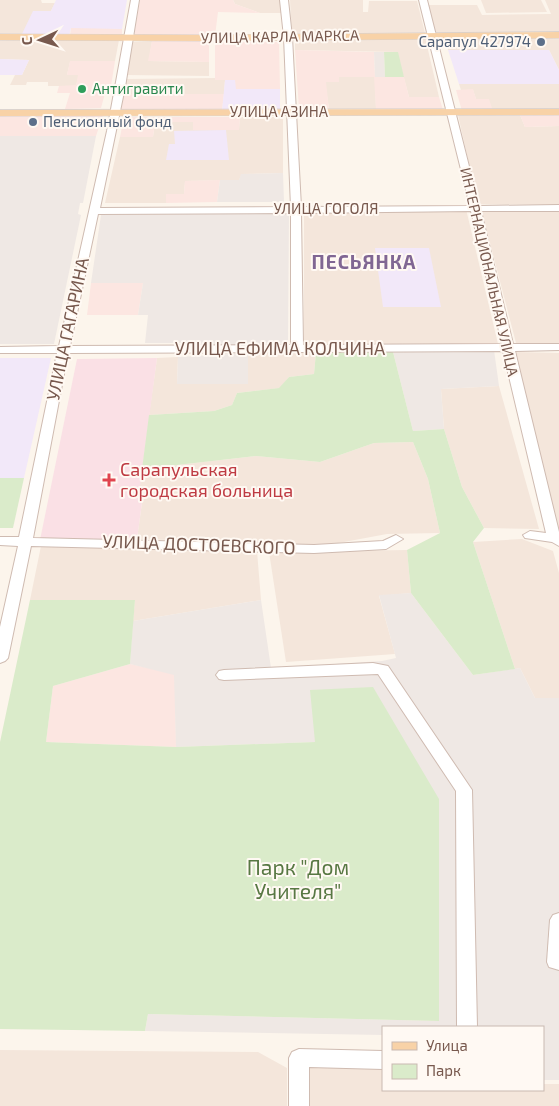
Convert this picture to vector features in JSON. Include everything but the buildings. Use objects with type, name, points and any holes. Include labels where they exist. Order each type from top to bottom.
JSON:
[{"type":"main road","name":"УЛИЦА КАРЛА МАРКСА","points":[[0,37],[559,35]]},
{"type":"main road","name":"УЛИЦА АЗИНА","points":[[0,112],[559,112]]},
{"type":"street","name":"УЛИЦА ГАГАРИНА","points":[[0,658],[27,541],[63,350],[130,37],[135,0]]},
{"type":"street","points":[[284,0],[288,37],[296,209],[297,349]]},
{"type":"street","name":"ИНТЕРНАЦИОНАЛЬНАЯ УЛИЦА","points":[[423,0],[452,112],[473,207],[552,532],[559,540]]},
{"type":"street","name":"УЛИЦА ГОГОЛЯ","points":[[93,211],[473,207],[559,208]]},
{"type":"street","name":"УЛИЦА ЕФИМА КОЛЧИНА","points":[[0,350],[559,347]]},
{"type":"street","points":[[530,535],[559,540]]},
{"type":"street","name":"УЛИЦА ДОСТОЕВСКОГО","points":[[0,541],[314,549],[386,545],[396,539]]},
{"type":"street","points":[[224,675],[373,668],[383,670],[464,790],[467,1026]]},
{"type":"street","points":[[559,920],[556,962],[559,962]]},
{"type":"street","points":[[300,1106],[300,1058],[382,1060]]},
{"type":"shaded area","points":[[0,0],[41,0],[42,3],[55,3],[51,11],[21,36],[0,35]]},
{"type":"shaded area","points":[[56,0],[127,0],[122,29],[71,28],[69,36],[21,36],[33,11],[51,11]]},
{"type":"shaded area","points":[[140,0],[233,0],[235,4],[260,13],[218,12],[215,36],[134,36]]},
{"type":"shaded area","points":[[233,0],[281,0],[281,13],[260,13],[235,4]]},
{"type":"shaded area","points":[[290,0],[363,0],[363,12],[368,12],[369,1],[417,1],[425,33],[292,34]]},
{"type":"shaded area","points":[[481,0],[541,0],[547,12],[486,13]]},
{"type":"shaded area","points":[[545,0],[559,0],[559,32],[434,33],[427,5],[477,5],[482,15],[551,14]]},
{"type":"shaded area","points":[[97,27],[122,29],[122,36],[70,36],[71,28]]},
{"type":"shaded area","points":[[425,37],[439,97],[409,97],[397,52],[295,50],[295,38]]},
{"type":"shaded area","points":[[445,37],[559,37],[559,70],[549,50],[448,50]]},
{"type":"shaded area","points":[[0,40],[119,40],[115,61],[70,62],[67,75],[79,75],[76,86],[48,86],[48,82],[27,82],[26,85],[10,85],[15,75],[22,75],[29,60],[0,59]]},
{"type":"shaded area","points":[[152,41],[149,61],[209,62],[209,76],[126,75],[132,42]]},
{"type":"shaded area","points":[[152,41],[209,41],[209,62],[148,61]]},
{"type":"shaded area","points":[[215,42],[279,42],[280,89],[235,89],[234,80],[215,80]]},
{"type":"shaded area","points":[[295,50],[374,52],[375,77],[404,77],[409,97],[439,97],[443,110],[376,109],[374,77],[339,77],[339,82],[326,82],[329,109],[299,109]]},
{"type":"shaded area","points":[[448,50],[549,50],[559,70],[559,84],[459,84]]},
{"type":"shaded area","points":[[374,52],[384,52],[385,77],[375,77]]},
{"type":"shaded area","points":[[0,59],[29,60],[22,75],[0,75]]},
{"type":"shaded area","points":[[70,61],[115,61],[111,86],[107,86],[101,108],[65,109],[70,93],[57,93],[59,86],[76,85],[78,75],[67,75]]},
{"type":"shaded area","points":[[339,77],[375,77],[376,109],[329,109],[325,82],[338,82]]},
{"type":"shaded area","points":[[215,78],[216,80],[225,80],[224,94],[123,94],[126,79]]},
{"type":"shaded area","points":[[225,80],[235,80],[236,89],[280,89],[280,110],[222,111]]},
{"type":"shaded area","points":[[459,84],[559,84],[559,110],[493,111],[476,99],[473,90],[461,90]]},
{"type":"shaded area","points":[[473,89],[476,99],[489,99],[493,111],[462,111],[456,90]]},
{"type":"shaded area","points":[[123,94],[224,94],[222,111],[119,111]]},
{"type":"shaded area","points":[[103,115],[96,136],[0,136],[0,116]]},
{"type":"shaded area","points":[[458,115],[520,115],[525,127],[559,126],[559,205],[478,204]]},
{"type":"shaded area","points":[[520,115],[559,115],[559,126],[525,127]]},
{"type":"shaded area","points":[[124,117],[240,117],[239,130],[193,130],[193,122],[155,122],[153,137],[120,137]]},
{"type":"shaded area","points":[[240,117],[283,117],[283,173],[242,174],[239,180],[185,181],[184,194],[167,194],[166,203],[105,203],[120,137],[153,137],[155,122],[194,122],[194,130],[239,129]]},
{"type":"shaded area","points":[[226,130],[229,160],[166,160],[169,144],[175,144],[174,131]]},
{"type":"shaded area","points":[[0,136],[96,136],[83,203],[80,203],[78,214],[81,215],[54,344],[0,344]]},
{"type":"shaded area","points":[[283,173],[284,202],[217,202],[220,180],[239,180],[241,174]]},
{"type":"shaded area","points":[[220,180],[217,202],[166,203],[166,194],[184,194],[185,181]]},
{"type":"shaded area","points":[[466,209],[498,344],[304,346],[304,211]]},
{"type":"shaded area","points":[[482,212],[559,212],[559,343],[516,343]]},
{"type":"shaded area","points":[[289,213],[288,346],[183,348],[183,343],[145,343],[148,315],[138,315],[143,283],[91,283],[101,215]]},
{"type":"shaded area","points":[[375,248],[429,248],[441,307],[383,307]]},
{"type":"shaded area","points":[[91,283],[143,283],[138,315],[87,315]]},
{"type":"shaded area","points":[[494,350],[499,386],[441,389],[444,429],[413,431],[393,352]]},
{"type":"shaded area","points":[[316,352],[314,374],[289,377],[280,388],[237,393],[232,405],[214,411],[149,415],[157,358],[178,357],[177,384],[248,384],[248,353]]},
{"type":"shaded area","points":[[515,352],[559,353],[559,533]]},
{"type":"shaded area","points":[[248,353],[248,384],[177,384],[178,357]]},
{"type":"shaded area","points":[[0,358],[51,358],[24,478],[0,478]]},
{"type":"shaded area","points":[[157,358],[140,487],[144,488],[137,539],[40,540],[77,359]]},
{"type":"shaded area","points":[[499,386],[539,529],[484,528],[462,487],[444,429],[441,389]]},
{"type":"shaded area","points":[[413,442],[428,479],[440,533],[387,534],[317,547],[243,542],[137,539],[144,488],[139,488],[142,469],[256,456],[320,462],[374,443]]},
{"type":"shaded area","points":[[522,539],[553,551],[559,573],[559,698],[535,698],[520,668],[515,669],[473,542]]},
{"type":"shaded area","points":[[41,546],[257,551],[261,600],[133,621],[135,600],[30,600]]},
{"type":"shaded area","points":[[407,550],[411,593],[379,596],[395,654],[286,662],[269,552]]},
{"type":"shaded area","points":[[411,593],[473,675],[520,668],[535,698],[559,698],[559,1080],[544,1080],[544,1026],[382,1026],[382,1035],[145,1031],[148,1014],[439,1021],[315,742],[176,747],[174,675],[130,664],[133,621],[261,600],[271,668],[382,661],[396,658],[379,595]]},
{"type":"shaded area","points":[[130,664],[175,674],[176,747],[46,742],[53,686]]},
{"type":"shaded area","points":[[0,1050],[258,1052],[287,1068],[287,1106],[0,1106]]},
{"type":"shaded area","points":[[308,1064],[382,1066],[382,1091],[544,1091],[544,1084],[559,1084],[559,1106],[308,1106]]},
{"type":"green space","points":[[384,52],[398,52],[404,77],[385,77]]},
{"type":"green space","points":[[316,352],[393,352],[413,431],[444,429],[462,487],[484,528],[473,542],[515,669],[473,675],[411,593],[407,550],[440,533],[428,479],[413,442],[374,443],[320,462],[256,456],[142,469],[149,415],[214,411],[232,405],[237,393],[279,388],[289,377],[314,374]]},
{"type":"green space","points":[[0,478],[24,478],[13,528],[0,528]]},
{"type":"green space","name":"Парк \"Дом Учителя\"","points":[[30,600],[135,600],[130,664],[53,686],[46,742],[176,747],[315,742],[310,690],[373,687],[439,799],[439,1021],[148,1014],[145,1031],[0,1029],[0,742]]},
{"type":"place","name":"Сарапул 427974","points":[[541,42]]},
{"type":"place","name":"Антигравити","points":[[82,89]]},
{"type":"place","name":"Пенсионный фонд","points":[[33,122]]},
{"type":"place","name":"Сарапульская городская больница","points":[[109,480]]},
{"type":"district","name":"ПЕСЬЯНКА","points":[[364,262]]}]
